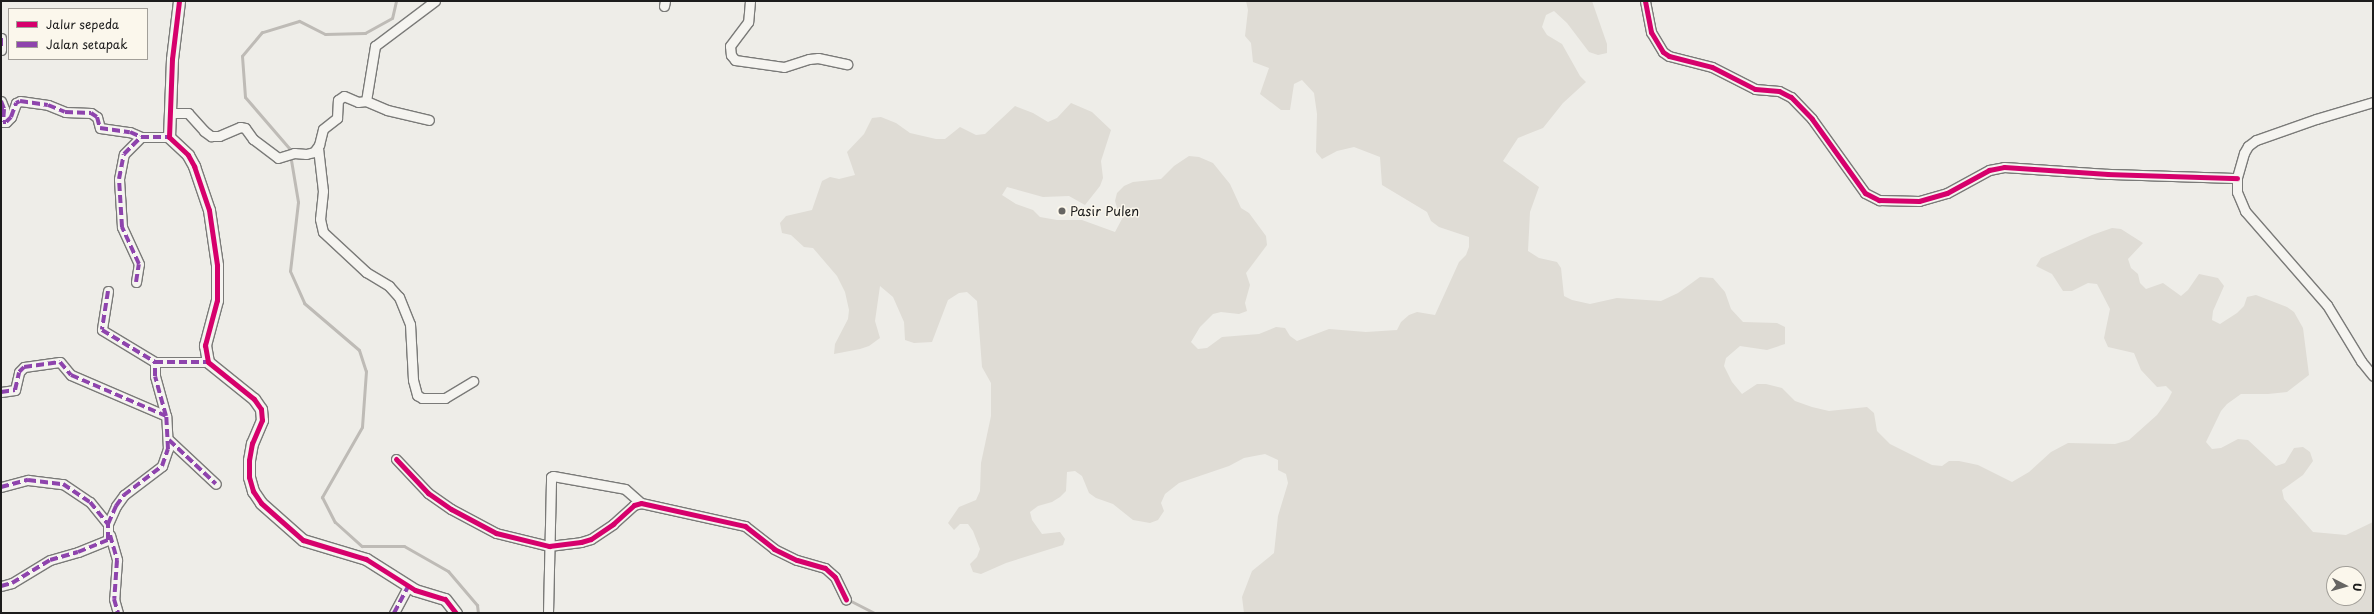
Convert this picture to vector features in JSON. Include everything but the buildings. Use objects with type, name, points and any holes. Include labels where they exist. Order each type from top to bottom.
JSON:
[{"type":"street","points":[[169,137],[172,58],[179,1]]},
{"type":"street","points":[[366,102],[375,46],[435,1]]},
{"type":"street","points":[[750,1],[748,22],[730,46],[731,55],[735,60],[784,67],[809,59],[818,58],[847,64]]},
{"type":"street","points":[[1645,1],[1651,32],[1663,52],[1669,56],[1712,67],[1755,89],[1778,91],[1791,97],[1812,119],[1865,193],[1879,200],[1919,202],[1947,193],[1990,170],[2004,167],[2108,174],[2237,178]]},
{"type":"street","points":[[1,38],[1,50]]},
{"type":"street","points":[[429,120],[387,110],[366,102],[358,102],[342,98],[337,118],[323,129],[318,148],[323,191],[320,219],[323,232],[366,272],[389,286],[399,297],[410,324],[413,380],[417,395],[422,398],[445,398],[473,381]]},
{"type":"street","points":[[1,101],[4,109],[1,123],[6,122],[11,117],[18,102],[48,105],[65,112],[92,113],[97,117],[99,128],[130,132],[141,137],[169,137],[188,156],[194,166],[209,210],[217,266],[217,300],[205,345],[208,362]]},
{"type":"street","points":[[2373,102],[2316,119],[2256,140],[2248,146],[2244,153],[2237,178],[2237,192],[2245,211],[2327,305],[2361,361],[2373,376]]},
{"type":"street","points":[[171,113],[188,113],[204,131],[211,136],[219,136],[237,128],[245,128],[253,139],[280,158],[294,153],[310,154],[318,148]]},
{"type":"street","points":[[136,282],[139,264],[122,226],[118,179],[124,154],[141,137]]},
{"type":"street","points":[[108,291],[102,330],[155,362],[208,362],[254,399],[261,409],[262,420],[252,443],[249,469],[251,486],[261,503],[303,540],[366,559],[408,587],[439,596],[450,604],[456,613]]},
{"type":"street","points":[[1,392],[15,390],[20,372],[24,367],[60,362],[71,374],[166,416]]},
{"type":"street","points":[[108,524],[112,514],[124,495],[162,466],[169,440],[166,416],[155,376],[155,362]]},
{"type":"street","points":[[169,440],[216,484]]},
{"type":"street","points":[[396,459],[428,494],[451,509],[496,532],[549,546],[591,539],[613,524],[634,505],[641,503],[745,526],[774,549],[797,560],[825,568],[834,577],[846,600]]},
{"type":"street","points":[[548,613],[551,477],[553,476],[625,489],[641,503]]},
{"type":"street","points":[[1,487],[28,480],[63,484],[90,502],[108,524],[117,560],[114,599],[118,613]]},
{"type":"street","points":[[1,586],[12,583],[50,560],[103,544],[110,535]]},
{"type":"street","points":[[394,613],[408,587]]},
{"type":"shaded area","points":[[1246,1],[1592,1],[1607,44],[1607,53],[1598,55],[1589,52],[1567,23],[1554,11],[1546,15],[1542,27],[1547,35],[1562,44],[1580,76],[1586,82],[1563,103],[1543,128],[1518,138],[1503,161],[1539,187],[1530,212],[1528,251],[1539,258],[1557,262],[1561,268],[1564,296],[1572,300],[1590,304],[1617,298],[1661,301],[1678,293],[1700,277],[1713,278],[1725,292],[1731,309],[1743,322],[1777,323],[1785,327],[1785,344],[1767,350],[1740,346],[1726,358],[1724,366],[1732,382],[1742,394],[1757,384],[1766,384],[1782,388],[1795,401],[1829,411],[1867,407],[1874,413],[1877,431],[1890,444],[1932,465],[1942,466],[1949,461],[1959,461],[1978,465],[2012,482],[2029,472],[2051,452],[2068,443],[2115,444],[2129,440],[2157,415],[2168,400],[2172,392],[2166,386],[2157,387],[2141,370],[2134,353],[2108,347],[2104,338],[2110,309],[2097,284],[2088,283],[2072,291],[2063,291],[2052,274],[2036,266],[2041,258],[2092,235],[2112,228],[2121,229],[2143,243],[2128,259],[2131,268],[2138,274],[2140,283],[2146,289],[2163,283],[2181,296],[2188,290],[2199,274],[2218,278],[2224,286],[2213,311],[2212,320],[2220,324],[2237,313],[2244,306],[2247,297],[2256,295],[2287,307],[2294,312],[2303,328],[2309,375],[2287,392],[2241,394],[2227,404],[2221,411],[2206,442],[2212,449],[2221,448],[2238,439],[2248,440],[2276,466],[2285,463],[2294,448],[2303,447],[2310,452],[2313,461],[2303,475],[2282,490],[2284,499],[2313,532],[2346,535],[2373,522],[2373,613],[1244,613],[1242,597],[1252,571],[1274,553],[1278,516],[1288,483],[1286,474],[1278,470],[1278,460],[1265,454],[1244,458],[1229,466],[1179,483],[1165,494],[1161,503],[1164,511],[1158,520],[1150,523],[1133,520],[1113,504],[1096,498],[1089,493],[1082,476],[1075,471],[1067,472],[1066,491],[1052,502],[1038,506],[1030,512],[1032,520],[1042,534],[1060,532],[1065,539],[1063,545],[1006,563],[981,574],[973,572],[970,564],[977,557],[980,549],[973,531],[968,524],[960,524],[954,530],[948,523],[959,507],[976,500],[980,491],[981,463],[991,416],[991,383],[982,367],[977,301],[967,292],[959,293],[948,300],[932,342],[914,343],[905,340],[904,322],[893,297],[880,286],[875,321],[880,338],[869,346],[834,354],[835,344],[848,319],[849,310],[845,292],[837,276],[813,248],[804,247],[791,235],[782,233],[780,223],[786,216],[812,210],[822,181],[830,177],[839,179],[855,175],[847,152],[864,134],[872,118],[881,117],[896,123],[910,133],[936,139],[945,139],[960,127],[976,135],[985,134],[1015,106],[1033,113],[1048,122],[1057,118],[1071,103],[1092,112],[1111,130],[1101,161],[1103,178],[1100,186],[1085,205],[1069,196],[1043,197],[1007,187],[1002,195],[1016,204],[1033,210],[1040,217],[1057,220],[1082,220],[1115,232],[1123,217],[1118,211],[1115,201],[1117,193],[1124,186],[1133,182],[1161,179],[1174,166],[1189,156],[1199,157],[1213,163],[1230,184],[1241,208],[1249,213],[1266,236],[1267,245],[1246,273],[1250,285],[1245,303],[1247,311],[1239,314],[1221,312],[1213,314],[1200,327],[1191,342],[1198,349],[1207,348],[1222,337],[1259,334],[1276,327],[1285,328],[1290,336],[1297,341],[1329,329],[1366,332],[1397,330],[1401,322],[1409,315],[1417,312],[1435,315],[1459,262],[1466,255],[1469,247],[1469,237],[1439,227],[1431,221],[1427,212],[1382,185],[1380,157],[1354,147],[1337,151],[1322,159],[1316,152],[1317,114],[1314,93],[1302,80],[1294,84],[1290,110],[1281,110],[1260,94],[1269,68],[1253,62],[1251,43],[1245,36],[1248,10]]},
{"type":"waterway","points":[[396,1],[392,18],[365,33],[325,34],[299,21],[262,32],[242,56],[245,97],[289,148],[298,202],[290,271],[304,303],[359,350],[366,371],[362,427],[322,497],[335,522],[362,546],[404,546],[448,571],[477,605],[478,613]]},
{"type":"waterway","points":[[849,600],[874,613]]},
{"type":"marked path","points":[[1,38],[1,50]]},
{"type":"marked path","points":[[1,101],[4,109],[3,122],[6,122],[11,117],[16,103],[20,101],[48,105],[65,112],[91,113],[97,117],[100,128],[130,132],[141,137],[169,137]]},
{"type":"marked path","points":[[136,282],[139,264],[122,227],[119,179],[124,154],[141,137]]},
{"type":"marked path","points":[[108,291],[102,330],[155,362]]},
{"type":"marked path","points":[[1,392],[15,390],[19,372],[24,367],[60,362],[71,375],[166,416]]},
{"type":"marked path","points":[[1,586],[12,583],[50,560],[78,552],[108,540],[108,524],[116,506],[124,495],[162,466],[168,449],[166,416],[155,376],[155,362],[208,362]]},
{"type":"marked path","points":[[169,440],[216,484]]},
{"type":"marked path","points":[[1,487],[28,480],[63,484],[90,502],[108,524]]},
{"type":"marked path","points":[[110,535],[117,560],[114,599],[118,613]]},
{"type":"marked path","points":[[394,613],[408,587]]},
{"type":"cycle path","points":[[179,1],[172,59],[169,137],[188,155],[194,166],[209,210],[217,265],[217,300],[205,345],[208,362],[254,399],[261,409],[262,420],[252,443],[249,460],[249,477],[253,491],[261,503],[303,540],[366,559],[415,590],[445,599],[456,613]]},
{"type":"cycle path","points":[[1645,1],[1651,32],[1663,52],[1669,56],[1712,67],[1755,89],[1779,91],[1791,97],[1812,119],[1865,193],[1879,200],[1919,201],[1947,193],[1989,170],[2004,167],[2108,174],[2237,178]]},
{"type":"cycle path","points":[[396,459],[428,493],[451,509],[496,533],[549,546],[581,542],[591,539],[613,524],[634,505],[641,503],[745,526],[774,549],[797,560],[825,568],[835,577],[846,600]]},
{"type":"place","name":"Pasir Pulen","points":[[1062,211]]}]
